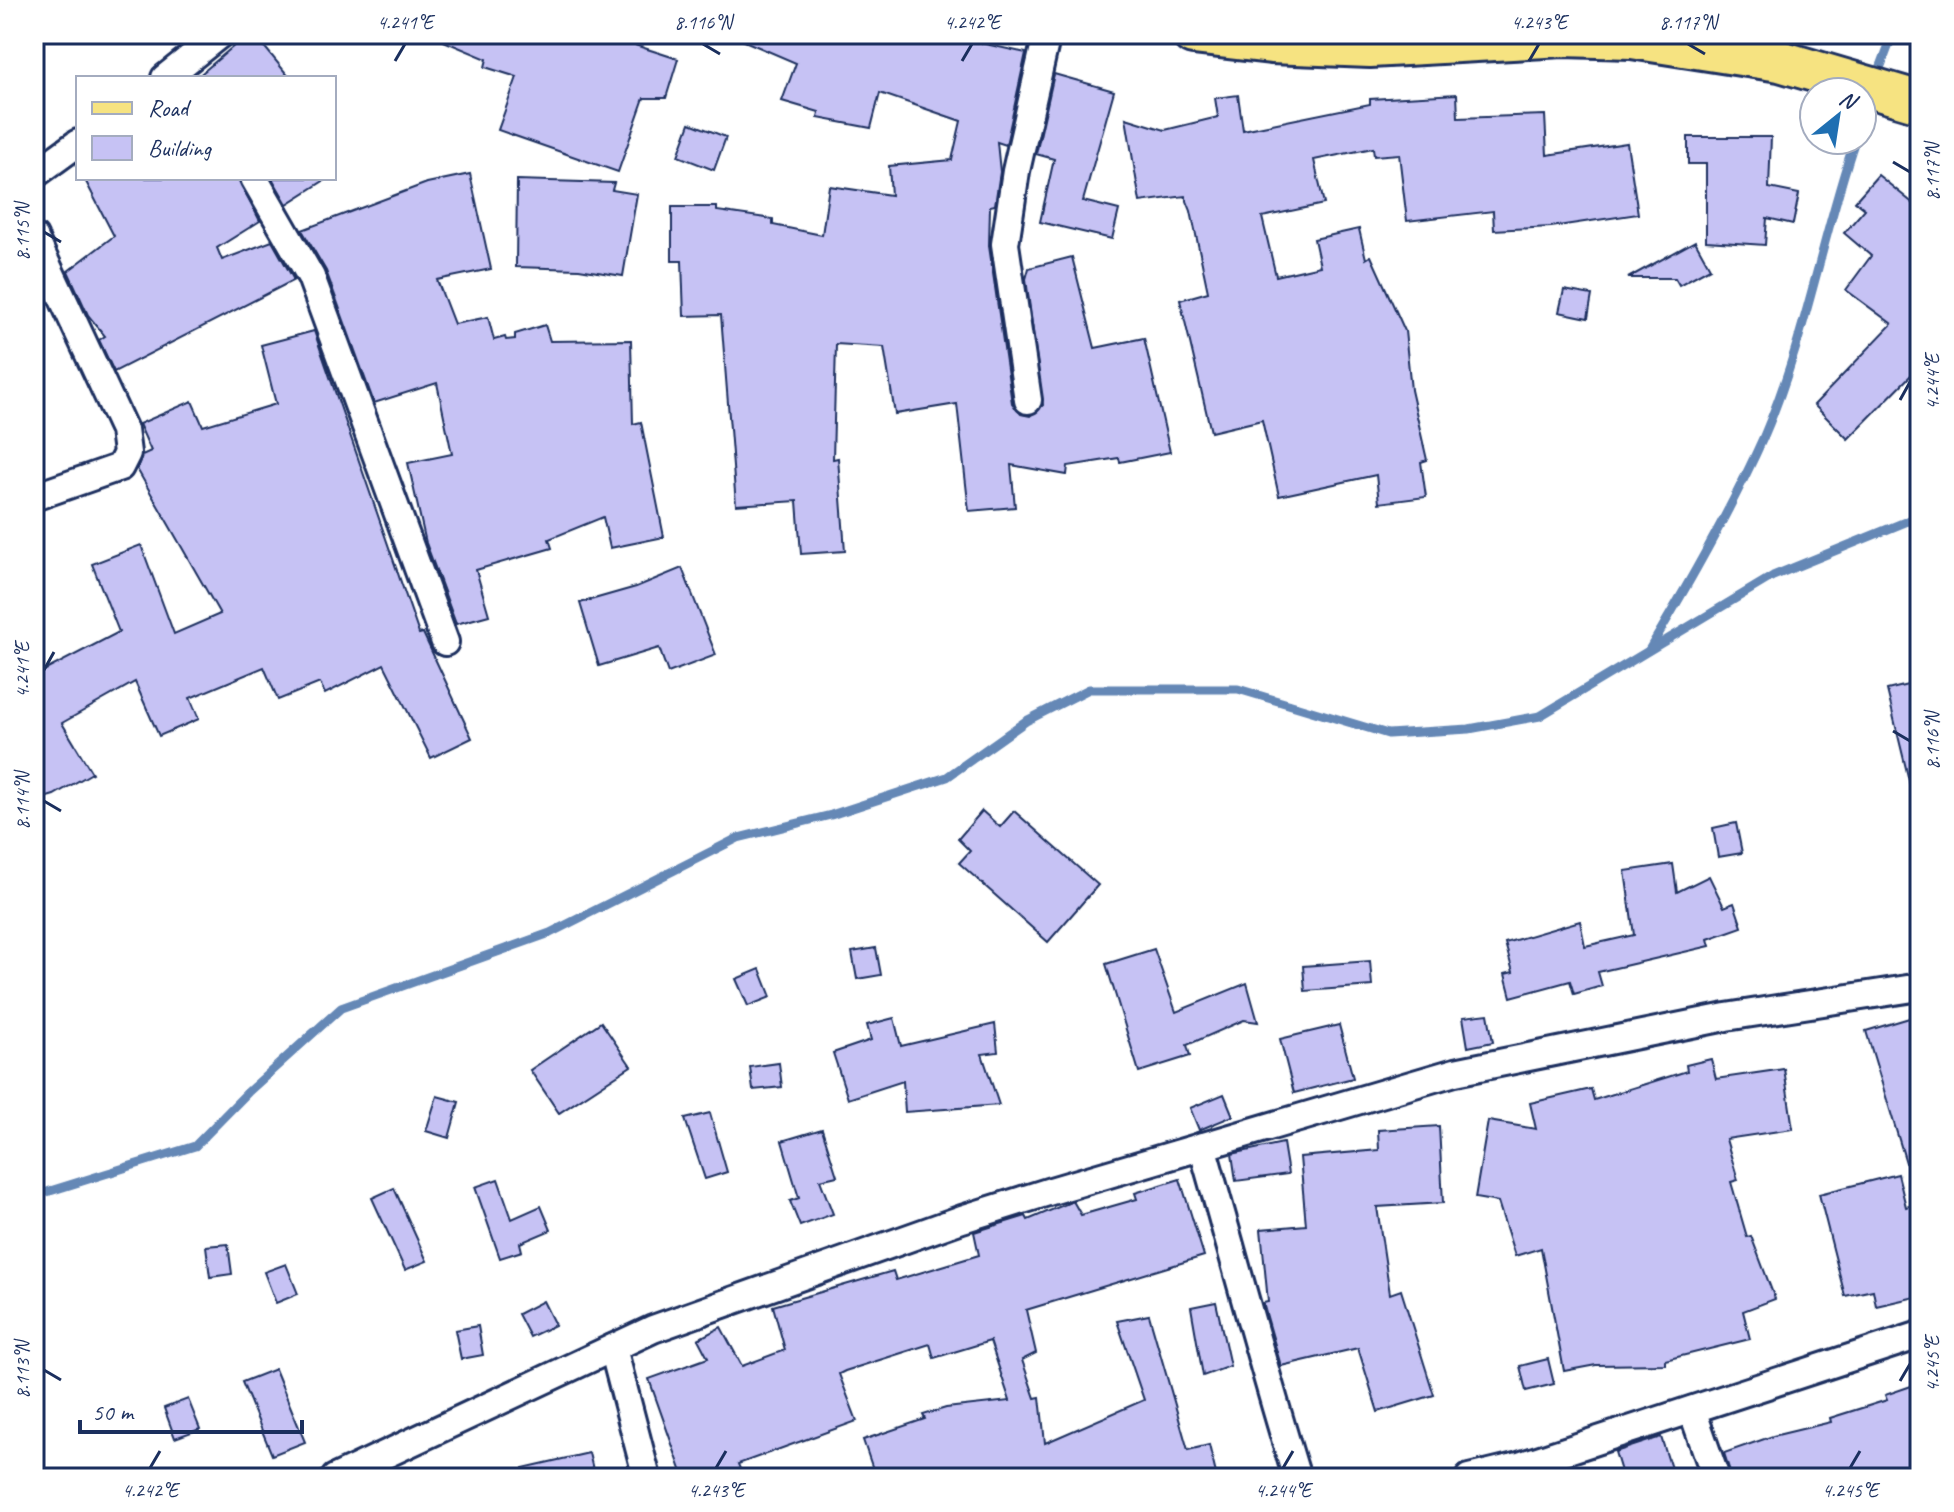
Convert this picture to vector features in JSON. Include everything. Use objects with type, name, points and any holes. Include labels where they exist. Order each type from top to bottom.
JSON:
[{"type":"main road","points":[[1193,34],[1271,43],[1370,47],[1563,36],[1631,36],[1780,61],[1915,101]]},
{"type":"street","points":[[172,76],[193,70],[220,34]]},
{"type":"street","points":[[1028,400],[1005,244],[1016,171],[1047,34]]},
{"type":"street","points":[[34,175],[76,144]]},
{"type":"street","points":[[255,180],[311,277],[445,642]]},
{"type":"street","points":[[34,237],[124,430],[127,453],[120,467],[34,497]]},
{"type":"street","points":[[335,1478],[653,1329],[962,1219],[1455,1072],[1726,1017],[1920,987]]},
{"type":"street","points":[[1202,1146],[1250,1312],[1260,1360],[1297,1478]]},
{"type":"street","points":[[1469,1478],[1522,1472],[1692,1410],[1920,1335]]},
{"type":"street","points":[[613,1348],[647,1478]]},
{"type":"street","points":[[1692,1410],[1716,1478]]},
{"type":"building","points":[[248,34],[254,34],[288,76],[198,76]]},
{"type":"building","points":[[427,34],[601,34],[678,59],[666,98],[644,98],[618,172],[498,130],[517,77],[485,67],[487,59]]},
{"type":"building","points":[[728,34],[959,34],[958,38],[1026,53],[1006,145],[997,142],[1000,172],[995,205],[990,206],[989,246],[1012,403],[1021,414],[1030,416],[1043,405],[1026,279],[1029,268],[1072,257],[1095,348],[1144,338],[1170,452],[1120,462],[1119,458],[1068,466],[1067,475],[1011,465],[1015,507],[969,511],[957,404],[895,414],[884,347],[836,344],[833,459],[838,458],[845,551],[801,554],[797,501],[736,505],[721,315],[684,316],[682,261],[672,261],[672,207],[717,207],[717,211],[773,219],[773,225],[822,235],[829,186],[891,195],[889,166],[952,160],[961,121],[880,93],[871,128],[818,118],[819,112],[782,101],[796,63]]},
{"type":"building","points":[[1054,74],[1114,91],[1083,201],[1119,210],[1112,239],[1040,222],[1054,159],[1036,154]]},
{"type":"building","points":[[1457,94],[1458,118],[1545,115],[1547,155],[1627,143],[1638,214],[1551,227],[1494,230],[1493,211],[1407,221],[1399,154],[1374,156],[1373,148],[1314,160],[1324,204],[1262,217],[1276,276],[1320,266],[1314,239],[1359,229],[1366,259],[1371,256],[1405,331],[1411,390],[1427,460],[1421,462],[1426,497],[1379,503],[1376,475],[1279,496],[1262,420],[1211,432],[1180,300],[1208,292],[1191,211],[1185,196],[1140,202],[1126,118],[1165,130],[1218,117],[1215,98],[1238,95],[1243,130],[1370,104],[1370,99]]},
{"type":"building","points":[[690,123],[726,137],[714,170],[678,156]]},
{"type":"building","points":[[1688,137],[1771,137],[1769,188],[1799,194],[1793,224],[1767,218],[1765,245],[1706,241],[1706,164],[1688,164]]},
{"type":"building","points":[[470,174],[491,269],[437,280],[454,324],[488,317],[494,340],[505,337],[506,340],[515,339],[515,334],[545,325],[550,341],[631,340],[633,424],[641,422],[664,537],[610,548],[603,517],[549,539],[552,548],[476,570],[489,615],[456,624],[426,543],[408,463],[452,454],[437,383],[374,403],[326,271],[302,230],[427,183]]},
{"type":"building","points":[[1878,175],[1920,209],[1920,366],[1848,439],[1814,405],[1892,324],[1846,290],[1871,256],[1844,233],[1865,209],[1855,201]]},
{"type":"building","points":[[85,180],[239,180],[260,221],[217,248],[222,260],[272,241],[294,280],[114,372],[99,340],[105,336],[88,315],[68,271],[114,236]]},
{"type":"building","points":[[273,180],[325,180],[287,204]]},
{"type":"building","points":[[517,180],[614,183],[612,190],[637,194],[623,276],[579,269],[516,267]]},
{"type":"building","points":[[1695,241],[1710,268],[1679,285],[1675,278],[1628,278]]},
{"type":"building","points":[[1564,290],[1592,295],[1588,318],[1559,312]]},
{"type":"building","points":[[314,331],[419,634],[423,633],[472,738],[431,758],[384,664],[325,694],[320,683],[278,700],[264,667],[190,698],[199,719],[159,736],[135,682],[62,723],[92,773],[54,795],[34,801],[34,676],[119,632],[92,564],[141,545],[174,634],[220,614],[137,469],[142,455],[151,451],[139,424],[192,401],[203,426],[276,404],[261,345]]},
{"type":"building","points":[[682,568],[716,655],[668,673],[659,648],[599,666],[580,603],[636,587]]},
{"type":"building","points":[[1920,682],[1920,788],[1911,789],[1887,690]]},
{"type":"building","points":[[982,811],[1000,827],[1014,811],[1098,885],[1048,942],[959,863],[970,851],[958,839]]},
{"type":"building","points":[[1736,823],[1742,853],[1718,857],[1713,828]]},
{"type":"building","points":[[1673,864],[1677,892],[1709,876],[1724,907],[1734,903],[1742,927],[1708,939],[1710,946],[1598,972],[1602,986],[1574,994],[1570,981],[1511,997],[1505,974],[1513,972],[1505,943],[1580,921],[1585,946],[1634,935],[1625,871]]},
{"type":"building","points":[[876,948],[881,975],[857,979],[852,952]]},
{"type":"building","points":[[1154,949],[1176,1012],[1247,983],[1258,1022],[1244,1020],[1187,1045],[1190,1056],[1139,1072],[1106,964]]},
{"type":"building","points":[[1370,961],[1372,986],[1305,991],[1303,966]]},
{"type":"building","points":[[760,969],[771,997],[748,1006],[736,979]]},
{"type":"building","points":[[1488,1014],[1493,1042],[1468,1047],[1463,1017]]},
{"type":"building","points":[[1916,1016],[1920,1029],[1920,1188],[1914,1189],[1866,1031]]},
{"type":"building","points":[[894,1018],[901,1046],[995,1024],[998,1052],[982,1054],[999,1105],[905,1112],[903,1081],[848,1099],[833,1053],[871,1040],[867,1025]]},
{"type":"building","points":[[601,1022],[631,1066],[559,1113],[530,1070]]},
{"type":"building","points":[[1339,1025],[1353,1078],[1294,1093],[1280,1039]]},
{"type":"building","points":[[1711,1059],[1716,1079],[1784,1069],[1793,1129],[1726,1139],[1738,1180],[1731,1182],[1747,1237],[1751,1236],[1775,1299],[1743,1311],[1750,1339],[1665,1360],[1665,1364],[1596,1365],[1564,1371],[1541,1248],[1515,1256],[1498,1202],[1475,1198],[1488,1121],[1536,1129],[1530,1103],[1591,1089],[1594,1100],[1687,1071],[1686,1065]]},
{"type":"building","points":[[779,1063],[782,1087],[753,1090],[750,1067]]},
{"type":"building","points":[[1224,1094],[1233,1116],[1199,1130],[1190,1108]]},
{"type":"building","points":[[437,1096],[459,1102],[449,1138],[426,1131]]},
{"type":"building","points":[[710,1113],[727,1172],[705,1179],[685,1119]]},
{"type":"building","points":[[1439,1126],[1443,1203],[1377,1207],[1390,1294],[1401,1290],[1434,1395],[1378,1412],[1358,1348],[1281,1366],[1263,1303],[1268,1302],[1261,1229],[1306,1225],[1300,1157],[1379,1150],[1378,1130]]},
{"type":"building","points":[[822,1129],[837,1176],[820,1180],[833,1214],[800,1226],[790,1201],[799,1198],[782,1141]]},
{"type":"building","points":[[1283,1143],[1288,1174],[1236,1181],[1232,1154]]},
{"type":"building","points":[[1898,1174],[1906,1207],[1920,1203],[1920,1296],[1876,1306],[1873,1290],[1845,1296],[1819,1194]]},
{"type":"building","points":[[498,1179],[512,1219],[541,1206],[551,1230],[520,1243],[522,1251],[500,1258],[475,1187]]},
{"type":"building","points":[[1180,1179],[1204,1256],[1026,1310],[1036,1353],[1022,1360],[1035,1398],[1040,1397],[1045,1443],[1144,1400],[1117,1321],[1149,1315],[1188,1450],[1209,1445],[1217,1478],[876,1478],[863,1440],[925,1419],[923,1415],[946,1408],[1010,1401],[990,1341],[934,1358],[930,1344],[845,1371],[839,1374],[857,1421],[738,1464],[740,1469],[718,1478],[684,1478],[649,1379],[708,1358],[698,1339],[721,1327],[742,1366],[785,1350],[773,1306],[893,1271],[896,1280],[979,1255],[974,1232],[1026,1216],[1028,1220],[1073,1201],[1081,1215],[1137,1199],[1135,1193]]},
{"type":"building","points":[[394,1188],[427,1261],[405,1270],[372,1198]]},
{"type":"building","points":[[228,1244],[232,1274],[210,1277],[206,1246]]},
{"type":"building","points":[[286,1264],[298,1294],[276,1303],[264,1272]]},
{"type":"building","points":[[543,1301],[555,1325],[530,1337],[518,1314]]},
{"type":"building","points":[[1216,1302],[1230,1366],[1203,1376],[1191,1307]]},
{"type":"building","points":[[478,1326],[483,1355],[461,1359],[455,1330]]},
{"type":"building","points":[[1548,1359],[1554,1384],[1526,1391],[1520,1366]]},
{"type":"building","points":[[275,1369],[305,1442],[272,1455],[242,1382]]},
{"type":"building","points":[[1920,1383],[1920,1473],[1903,1478],[1732,1478],[1724,1453],[1773,1436],[1831,1422],[1830,1418],[1887,1400],[1885,1395]]},
{"type":"building","points":[[188,1399],[200,1429],[175,1438],[164,1408]]},
{"type":"building","points":[[1661,1437],[1674,1478],[1623,1478],[1615,1452]]},
{"type":"building","points":[[589,1453],[595,1478],[524,1478],[523,1468]]},
{"type":"waterway","points":[[1877,76],[1893,34]]},
{"type":"waterway","points":[[1649,650],[1710,544],[1764,436],[1791,363],[1850,156]]},
{"type":"waterway","points":[[34,1196],[195,1146],[248,1092],[341,1008],[550,933],[738,838],[831,815],[947,777],[1026,721],[1089,689],[1238,689],[1388,734],[1469,729],[1540,716],[1773,576],[1920,516]]}]
